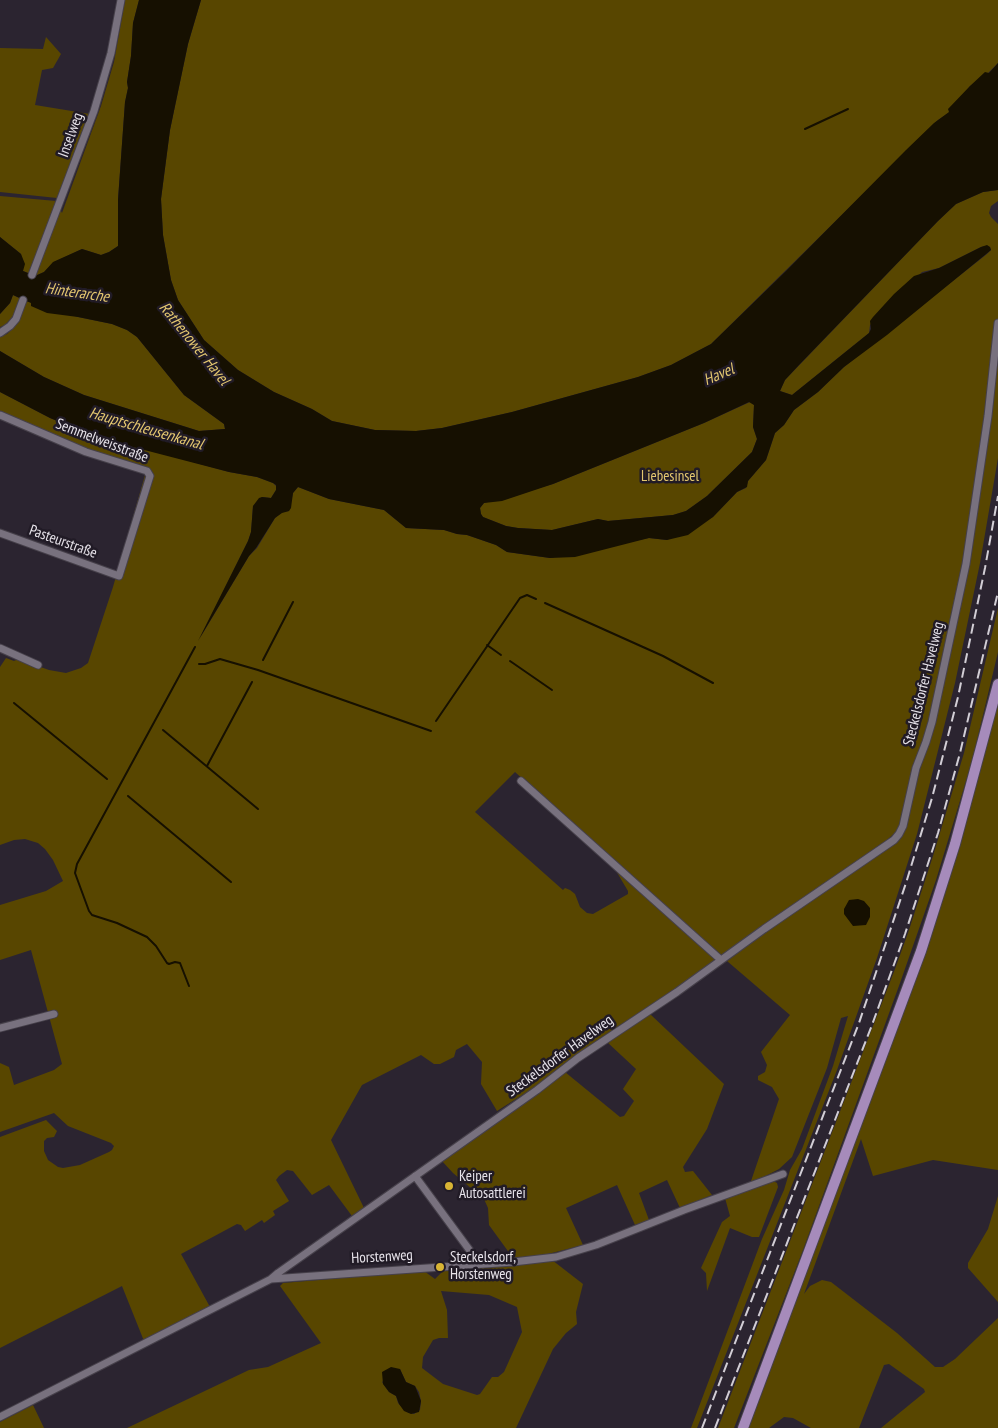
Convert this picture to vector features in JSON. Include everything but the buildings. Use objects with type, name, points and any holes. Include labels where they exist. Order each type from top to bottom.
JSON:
[{"type":"main road","points":[[743,1428],[921,951],[955,844],[998,684]]},
{"type":"street","name":"Inselweg","points":[[32,275],[94,111],[111,53],[121,0]]},
{"type":"street","points":[[0,333],[16,319],[23,300]]},
{"type":"street","name":"Steckelsdorfer Havelweg","points":[[271,1279],[278,1272],[537,1090],[578,1058],[894,840],[903,826],[916,768],[932,722],[966,564],[984,444],[998,323]]},
{"type":"street","name":"Semmelweisstraße","points":[[0,415],[86,452],[149,473],[150,476],[121,573],[117,576]]},
{"type":"street","name":"Pasteurstraße","points":[[0,533],[117,576]]},
{"type":"street","points":[[0,648],[38,665]]},
{"type":"street","points":[[521,781],[721,960]]},
{"type":"street","points":[[0,1028],[54,1014]]},
{"type":"street","name":"Horstenweg","points":[[0,1417],[271,1279],[513,1262],[556,1257],[596,1245],[783,1174]]},
{"type":"street","points":[[415,1176],[479,1263]]},
{"type":"green space","points":[[125,0],[139,0],[133,23],[128,88],[125,102],[118,199],[118,246],[101,255],[82,249],[54,262],[44,272],[35,276],[38,268],[34,266],[31,274],[23,271],[21,254],[0,237],[0,196],[56,201],[62,213],[101,106],[114,62]]},
{"type":"green space","points":[[201,0],[998,0],[998,63],[970,86],[950,112],[938,120],[711,344],[671,365],[638,377],[512,412],[442,428],[416,431],[375,430],[332,421],[312,409],[274,392],[238,370],[204,340],[178,300],[171,280],[163,235],[161,199],[170,130],[188,44]]},
{"type":"green space","points":[[46,37],[61,54],[53,68],[42,70],[35,105],[90,114],[62,192],[57,198],[0,192],[0,48],[43,49]]},
{"type":"green space","points":[[998,190],[998,201],[991,206],[989,213],[998,224],[998,458],[980,563],[955,683],[917,834],[877,958],[837,1070],[697,1428],[691,1428],[762,1239],[784,1190],[790,1170],[802,1149],[833,1066],[848,1016],[841,1018],[827,1068],[792,1157],[779,1169],[750,1184],[779,1099],[772,1087],[758,1080],[758,1076],[765,1072],[767,1065],[761,1052],[790,1015],[727,961],[804,904],[896,841],[917,773],[932,734],[953,640],[901,823],[897,831],[887,840],[757,930],[714,963],[599,1039],[541,1083],[497,1111],[481,1084],[482,1062],[467,1044],[456,1050],[454,1057],[440,1064],[434,1064],[421,1055],[362,1085],[331,1140],[364,1208],[352,1216],[329,1185],[312,1195],[293,1171],[287,1170],[276,1180],[289,1201],[273,1211],[275,1215],[264,1223],[262,1220],[245,1231],[241,1225],[237,1224],[181,1254],[210,1307],[144,1341],[122,1286],[0,1348],[0,1137],[46,1120],[57,1131],[54,1137],[47,1138],[44,1141],[44,1151],[48,1160],[63,1168],[80,1165],[109,1152],[114,1146],[111,1143],[68,1126],[54,1113],[0,1132],[0,1063],[9,1067],[14,1085],[54,1070],[62,1064],[31,950],[0,960],[0,905],[46,891],[63,881],[53,860],[38,843],[25,839],[14,840],[0,845],[0,667],[6,658],[14,661],[18,659],[49,670],[66,673],[81,668],[88,663],[113,587],[147,468],[91,451],[0,413],[0,392],[50,418],[84,432],[229,472],[257,477],[276,486],[276,490],[271,498],[262,497],[253,506],[251,532],[248,541],[200,638],[249,556],[257,548],[275,518],[282,512],[289,511],[293,493],[298,487],[329,499],[384,510],[406,528],[444,530],[467,535],[496,545],[507,552],[550,558],[649,538],[667,540],[713,517],[737,492],[746,488],[748,481],[766,460],[775,433],[784,425],[794,410],[818,392],[844,367],[991,250],[990,247],[981,247],[939,268],[922,272],[870,325],[869,333],[792,395],[780,391],[785,380],[938,221],[956,204],[983,192]],"holes":[[[515,772],[606,854],[628,894],[593,914],[587,913],[580,907],[575,894],[565,888],[563,890],[475,812]]]},
{"type":"green space","points":[[13,295],[21,299],[13,316],[5,325],[0,327],[0,314],[10,303]]},
{"type":"green space","points":[[26,301],[78,317],[112,324],[127,330],[137,337],[184,395],[224,424],[225,429],[199,431],[84,395],[44,377],[0,351],[0,337],[7,334],[14,327]]},
{"type":"green space","name":"Liebesinsel","points":[[750,402],[754,405],[753,427],[757,439],[752,452],[707,496],[686,511],[673,515],[608,521],[598,519],[552,530],[506,526],[483,517],[481,514],[480,508],[484,503],[553,484],[704,423]]},
{"type":"green space","points":[[998,608],[998,652],[972,761],[936,880],[803,1250],[734,1428],[718,1428],[908,933],[964,753]]},
{"type":"green space","points":[[998,699],[998,1170],[933,1160],[873,1176],[861,1139],[804,1294],[810,1286],[822,1280],[831,1282],[897,1333],[935,1367],[943,1367],[955,1359],[998,1318],[998,1428],[881,1428],[925,1392],[924,1389],[889,1364],[884,1365],[859,1428],[811,1428],[793,1418],[784,1417],[769,1428],[747,1428],[761,1396],[965,823]]},
{"type":"green space","points":[[650,1014],[724,1084],[707,1129],[683,1167],[685,1172],[693,1171],[712,1195],[680,1208],[667,1180],[639,1193],[649,1220],[635,1225],[617,1185],[566,1208],[583,1245],[544,1255],[513,1258],[489,1225],[488,1208],[484,1199],[453,1173],[442,1161],[565,1072],[620,1117],[624,1116],[634,1101],[623,1089],[636,1069],[607,1042]]},
{"type":"green space","points":[[773,1181],[777,1183],[778,1187],[759,1237],[752,1237],[730,1228],[707,1291],[706,1273],[701,1268],[722,1222],[730,1216],[725,1198]]},
{"type":"green space","points":[[998,1196],[998,1302],[968,1268],[968,1263],[988,1229]]},
{"type":"green space","points":[[552,1260],[583,1284],[576,1312],[577,1324],[566,1333],[553,1349],[516,1428],[127,1428],[249,1370],[268,1367],[321,1343],[280,1286],[283,1283],[424,1271],[435,1279],[445,1269]],"holes":[[[441,1291],[489,1295],[517,1307],[522,1332],[504,1372],[498,1377],[492,1377],[480,1394],[477,1395],[443,1384],[422,1368],[423,1357],[433,1340],[448,1338],[447,1310]],[[400,1369],[406,1382],[415,1386],[419,1392],[420,1410],[414,1414],[407,1412],[398,1403],[396,1396],[389,1392],[382,1382]]]},
{"type":"green space","points":[[33,1405],[44,1428],[0,1428],[0,1422]]},
{"type":"water","points":[[139,0],[201,0],[188,44],[170,130],[161,199],[163,235],[171,280],[178,300],[204,340],[238,370],[274,392],[312,409],[332,421],[375,430],[416,431],[442,428],[512,412],[638,377],[671,365],[711,344],[906,150],[934,123],[949,112],[948,109],[970,86],[985,72],[989,73],[998,63],[998,190],[983,192],[956,204],[799,365],[785,380],[780,391],[792,395],[869,333],[871,329],[870,321],[873,317],[914,276],[939,268],[981,247],[987,245],[991,250],[887,335],[844,367],[818,392],[794,410],[784,425],[775,433],[766,460],[748,481],[747,487],[737,492],[713,517],[688,535],[667,540],[649,538],[575,557],[550,558],[507,552],[496,545],[467,535],[444,530],[406,528],[384,510],[329,499],[298,487],[293,493],[291,508],[275,518],[249,556],[198,641],[248,541],[251,532],[253,506],[259,498],[271,498],[276,490],[276,485],[257,477],[229,472],[129,446],[84,432],[50,418],[0,392],[0,351],[44,377],[84,395],[199,431],[225,429],[224,424],[184,395],[137,337],[127,330],[112,324],[47,313],[13,295],[10,303],[0,314],[0,237],[21,254],[25,264],[23,271],[35,276],[44,272],[53,262],[82,249],[101,255],[118,246],[118,200],[133,23]],"holes":[[[749,402],[754,405],[753,427],[757,439],[752,452],[707,496],[686,511],[673,515],[608,521],[598,519],[552,530],[506,526],[483,517],[481,514],[480,508],[484,503],[502,501],[553,484],[704,423]]]},
{"type":"water","points":[[858,899],[864,901],[870,908],[870,917],[866,925],[853,926],[844,914],[844,909],[849,900]]},
{"type":"water","points":[[391,1367],[400,1369],[406,1382],[415,1386],[421,1401],[419,1412],[411,1414],[404,1411],[396,1396],[389,1392],[383,1384],[382,1372]]},
{"type":"waterway","points":[[805,129],[848,109]]},
{"type":"waterway","points":[[436,721],[520,598],[527,595],[536,599]]},
{"type":"waterway","points":[[263,660],[293,602]]},
{"type":"waterway","points":[[545,603],[663,656],[713,683]]},
{"type":"waterway","points":[[487,645],[501,655]]},
{"type":"waterway","points":[[189,986],[180,963],[167,963],[156,946],[147,937],[117,923],[92,915],[75,873],[77,864],[195,647]]},
{"type":"waterway","points":[[199,664],[220,659],[258,670],[431,731]]},
{"type":"waterway","points":[[510,661],[552,690]]},
{"type":"waterway","points":[[207,766],[252,682]]},
{"type":"waterway","points":[[14,703],[107,779]]},
{"type":"waterway","points":[[163,730],[258,809]]},
{"type":"waterway","points":[[128,796],[231,882]]},
{"type":"railway","points":[[702,1428],[859,1023],[906,883],[932,798],[958,697],[998,496]]},
{"type":"railway","points":[[715,1428],[872,1025],[905,934],[938,833],[960,753],[998,592]]},
{"type":"place","name":"Keiper Autosattlerei","points":[[449,1186]]},
{"type":"place","name":"Steckelsdorf, Horstenweg","points":[[440,1267]]},
{"type":"water label","name":"Hinterarche","points":[[77,293]]},
{"type":"water label","name":"Rathenower Havel","points":[[194,344]]},
{"type":"water label","name":"Havel","points":[[719,375]]},
{"type":"water label","name":"Hauptschleusenkanal","points":[[146,429]]}]
